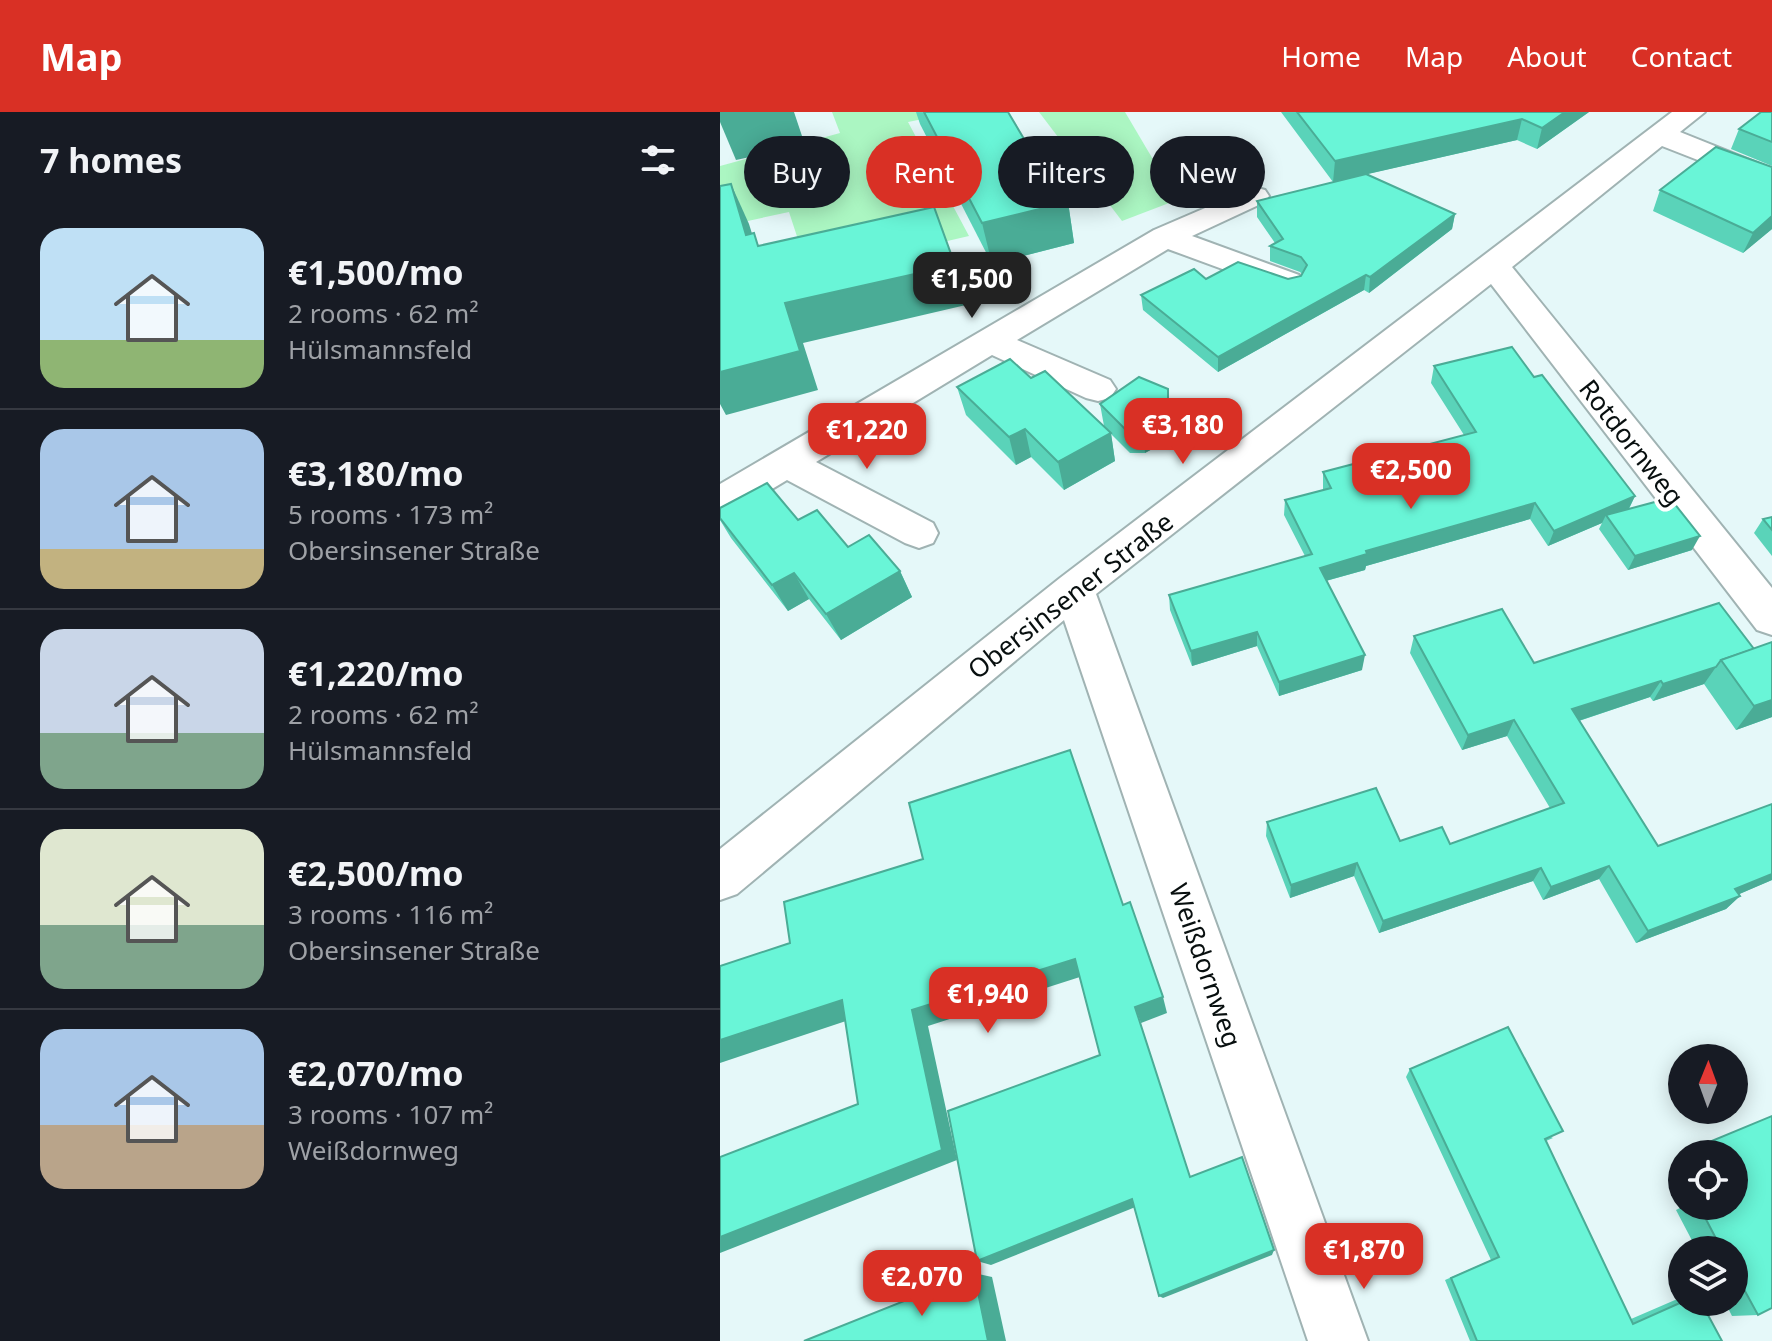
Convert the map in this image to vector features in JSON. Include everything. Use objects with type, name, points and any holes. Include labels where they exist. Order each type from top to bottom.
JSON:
[{"type":"street","name":"Obersinsener Straße","points":[[720,878],[1074,589],[1691,112]]},
{"type":"street","points":[[1659,134],[1772,180]]},
{"type":"street","points":[[720,502],[1165,237],[1228,208]]},
{"type":"street","points":[[1165,237],[1288,282]]},
{"type":"street","name":"Rotdornweg","points":[[1494,266],[1772,618]]},
{"type":"street","points":[[992,342],[1098,389]]},
{"type":"street","points":[[787,463],[919,533]]},
{"type":"street","name":"Weißdornweg","points":[[1074,589],[1338,1341]]},
{"type":"green space","points":[[832,112],[958,112],[908,122],[915,136],[866,136],[866,208],[954,208],[969,236],[809,273],[789,212],[720,227],[720,166],[744,159],[744,208],[850,208],[850,136],[829,136],[840,133]]},
{"type":"green space","points":[[1039,112],[1125,112],[1150,154],[1150,208],[1156,208],[1122,221],[1112,208],[1134,208],[1134,136],[1057,136]]},
{"type":"building","points":[[924,112],[1008,112],[1022,136],[998,136],[998,208],[1043,208],[982,223],[974,208],[982,208],[982,136],[937,136]]},
{"type":"building","points":[[1297,112],[1565,112],[1542,128],[1522,119],[1335,161]]},
{"type":"building","points":[[1761,112],[1772,112],[1772,142],[1739,129]]},
{"type":"building","points":[[1716,147],[1772,167],[1772,216],[1753,233],[1660,190]]},
{"type":"building","points":[[1366,174],[1455,214],[1370,277],[1366,275],[1218,357],[1141,295],[1194,269],[1206,279],[1238,262],[1288,279],[1301,276],[1307,265],[1301,257],[1270,246],[1283,239],[1262,208],[1265,208],[1265,199]]},
{"type":"building","points":[[731,184],[746,235],[754,233],[758,246],[934,208],[955,265],[785,303],[800,351],[720,372],[720,186]]},
{"type":"building","points":[[1512,347],[1534,377],[1542,375],[1635,496],[1554,531],[1535,503],[1366,551],[1367,554],[1320,568],[1365,655],[1279,682],[1257,632],[1191,651],[1169,595],[1312,554],[1285,500],[1331,488],[1323,472],[1476,432],[1434,366]]},
{"type":"building","points":[[1010,359],[1031,378],[1045,371],[1111,433],[1058,462],[1025,429],[1009,437],[957,387]]},
{"type":"building","points":[[1139,377],[1168,389],[1168,417],[1143,431],[1127,431],[1100,404]]},
{"type":"building","points":[[767,483],[798,520],[817,510],[848,547],[869,535],[900,571],[826,614],[794,573],[772,585],[720,518],[720,508]]},
{"type":"building","points":[[1670,498],[1700,536],[1635,556],[1606,515]]},
{"type":"building","points":[[1772,517],[1772,530],[1763,519]]},
{"type":"building","points":[[1719,603],[1754,649],[1721,660],[1716,667],[1572,709],[1658,846],[1772,804],[1772,874],[1735,889],[1740,896],[1648,931],[1609,866],[1551,887],[1541,868],[1383,921],[1357,863],[1291,885],[1267,822],[1376,788],[1400,841],[1442,827],[1450,844],[1564,803],[1514,720],[1468,735],[1414,636],[1502,609],[1534,663]]},
{"type":"building","points":[[1772,642],[1772,700],[1754,706],[1721,660]]},
{"type":"building","points":[[1070,750],[1123,905],[1130,902],[1163,997],[1135,1007],[1190,1177],[1242,1157],[1274,1250],[1159,1296],[1132,1199],[977,1261],[948,1111],[1100,1055],[1075,959],[912,1010],[942,1150],[720,1237],[720,1157],[858,1104],[842,1000],[720,1040],[720,966],[790,943],[784,902],[923,859],[909,803]]},
{"type":"building","points":[[1508,1027],[1563,1131],[1545,1139],[1633,1324],[1668,1308],[1668,1316],[1709,1316],[1722,1341],[1477,1341],[1451,1278],[1499,1257],[1410,1069]]},
{"type":"building","points":[[1772,1116],[1772,1308],[1758,1315],[1748,1297],[1748,1236],[1715,1236],[1706,1220],[1748,1220],[1748,1140],[1714,1140]]},
{"type":"building","points":[[974,1273],[988,1341],[804,1341]]}]
